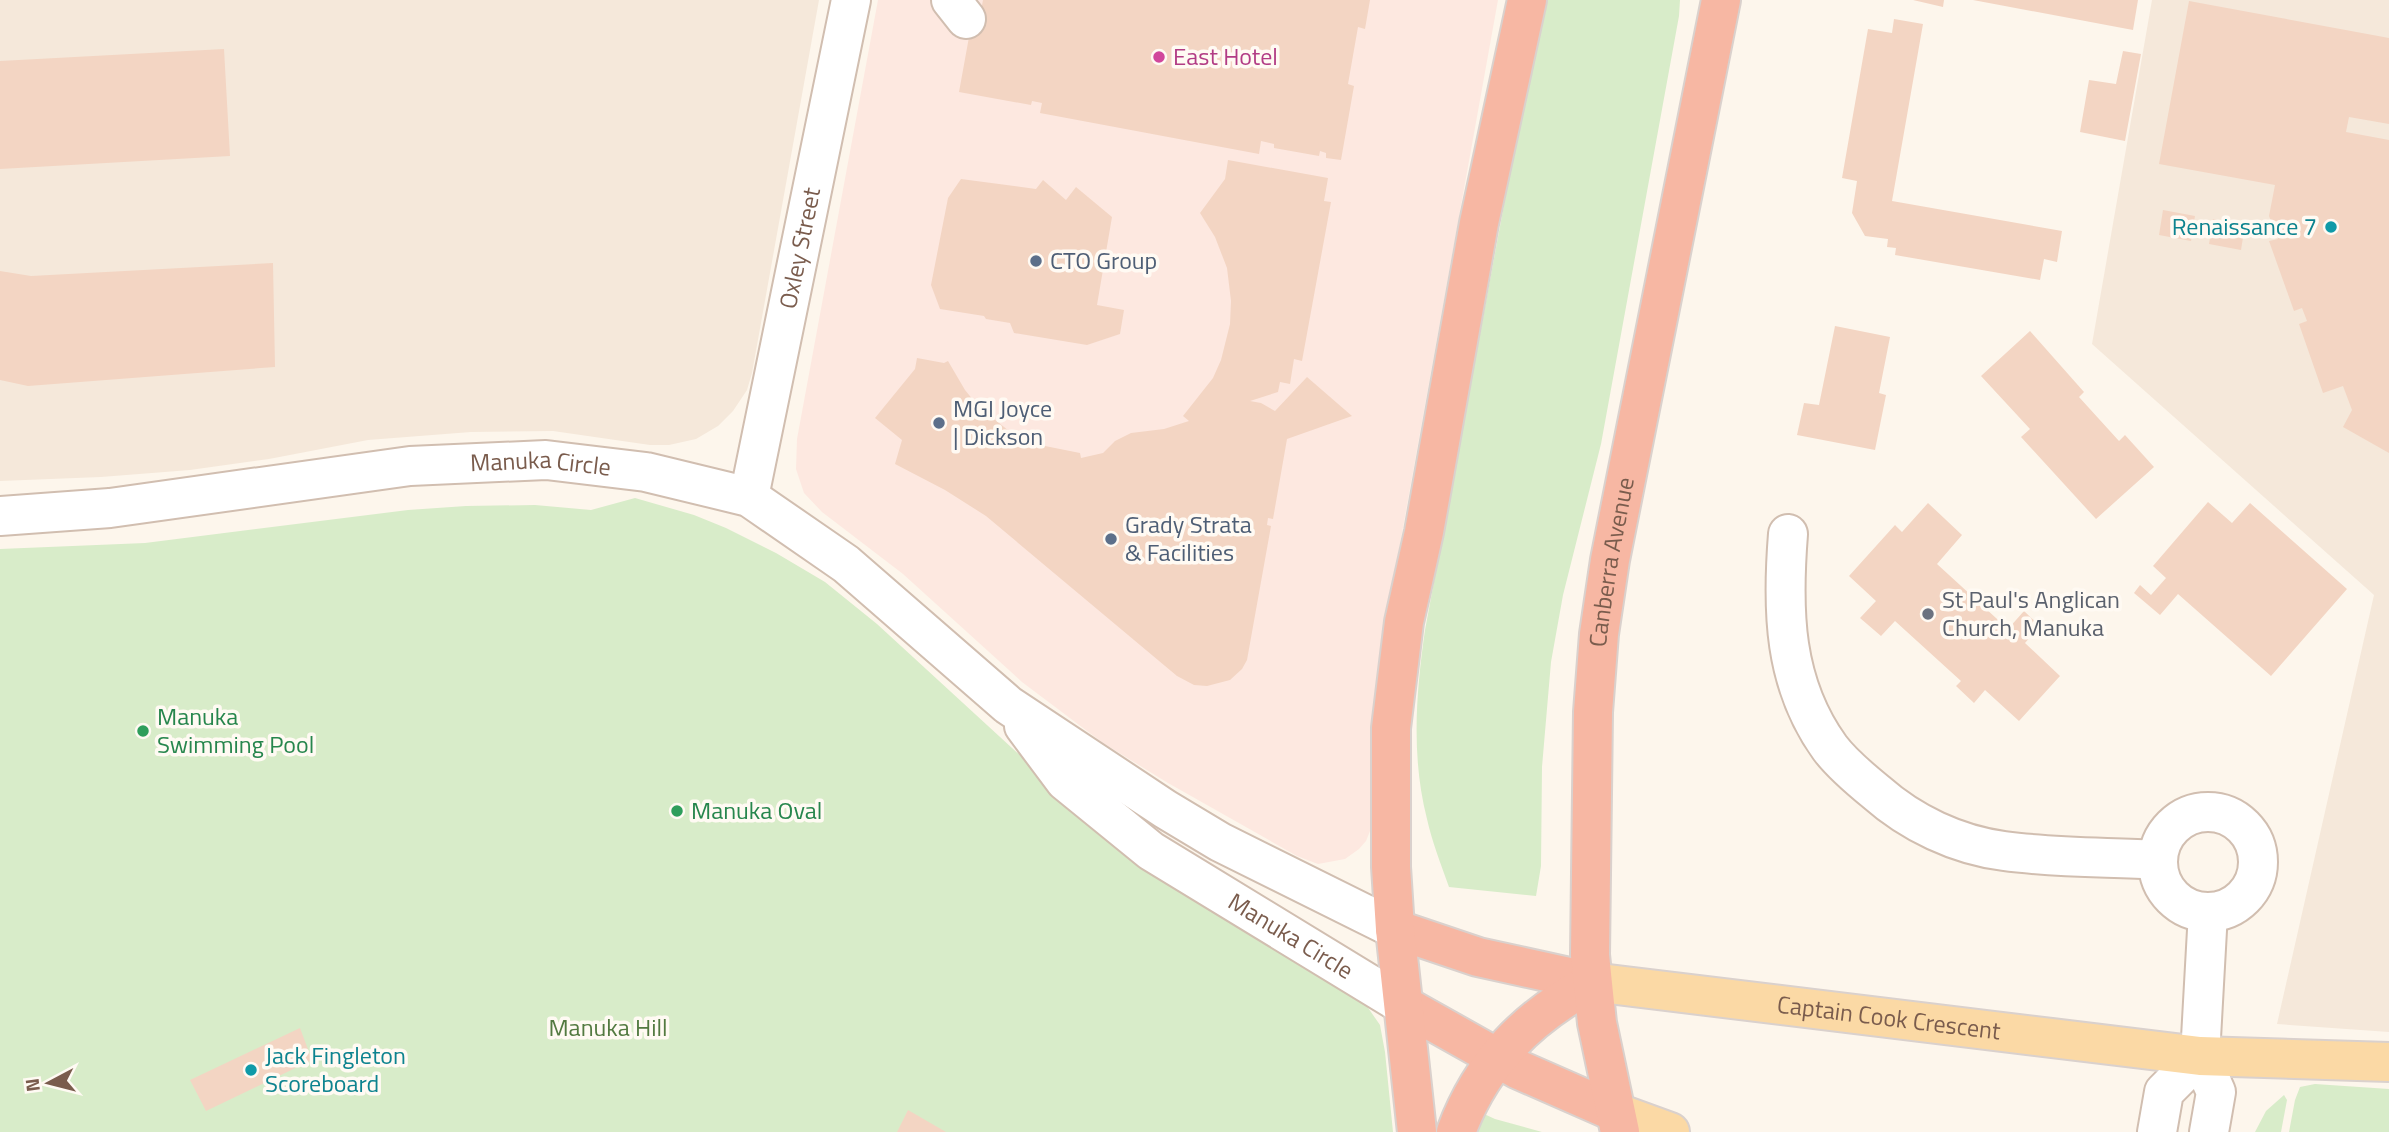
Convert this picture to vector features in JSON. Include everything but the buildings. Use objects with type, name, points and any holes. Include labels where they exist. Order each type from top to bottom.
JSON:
[{"type":"highway","points":[[1418,1132],[1395,929],[1391,867],[1391,728],[1402,635],[1426,521],[1479,223],[1527,0]]},
{"type":"highway","name":"Canberra Avenue","points":[[1618,1122],[1601,1048],[1590,955],[1591,749],[1599,634],[1613,547],[1721,0]]},
{"type":"highway","name":"Captain Cook Crescent","points":[[1395,929],[1478,957],[1592,982]]},
{"type":"highway","points":[[1456,1132],[1472,1097],[1496,1057],[1555,1005],[1592,982]]},
{"type":"highway","name":"Manuka Circle","points":[[1405,1006],[1618,1122]]},
{"type":"main road","name":"Captain Cook Crescent","points":[[1592,982],[2200,1056],[2389,1062]]},
{"type":"main road","points":[[1618,1122],[1670,1132]]},
{"type":"street","name":"Oxley Street","points":[[749,497],[851,0]]},
{"type":"street","name":"Manuka Circle","points":[[0,516],[110,508],[410,466],[546,460],[646,472],[749,497],[846,564],[1008,705],[1165,809],[1220,842],[1395,929]]},
{"type":"street","points":[[1788,534],[1784,586],[1785,619],[1790,653],[1802,695],[1816,726],[1832,750],[1861,779],[1894,808],[1928,828],[1963,842],[2003,851],[2158,860]]},
{"type":"street","name":"Manuka Circle","points":[[1008,705],[1065,781],[1151,851],[1405,1006]]},
{"type":"street","points":[[2216,811],[2231,816],[2245,827],[2259,856],[2257,874],[2251,889],[2239,901],[2225,909],[2208,912],[2193,909],[2173,896],[2160,876],[2158,860],[2161,843],[2170,829],[2183,818],[2199,812],[2216,811]]},
{"type":"street","points":[[2208,912],[2200,1056],[2216,1092],[2209,1132]]},
{"type":"street","points":[[2157,1132],[2164,1092],[2200,1056]]},
{"type":"shaded area","points":[[0,0],[819,0],[747,390],[733,411],[718,426],[696,439],[669,445],[650,445],[553,431],[471,432],[368,440],[269,459],[190,470],[0,481]]},
{"type":"shaded area","points":[[878,0],[1498,0],[1393,583],[1372,826],[1366,841],[1345,859],[1318,864],[1297,856],[1103,743],[1022,682],[903,574],[822,512],[804,493],[796,469],[797,439]]},
{"type":"shaded area","points":[[2152,0],[2389,0],[2389,1032],[2277,1024],[2374,595],[2092,344]]},
{"type":"green space","points":[[1542,0],[1680,0],[1601,444],[1563,595],[1551,662],[1542,767],[1541,866],[1536,896],[1449,887],[1431,836],[1422,796],[1417,725],[1425,630]]},
{"type":"green space","name":"Manuka Oval","points":[[635,498],[694,515],[726,528],[825,582],[877,624],[1035,769],[1364,1002],[1380,1025],[1393,1132],[0,1132],[0,549],[145,543],[408,510],[466,506],[535,505],[591,510]]},
{"type":"green space","points":[[2315,1084],[2389,1089],[2389,1132],[2289,1132],[2300,1087]]},
{"type":"green space","points":[[2284,1095],[2287,1100],[2281,1132],[2255,1132],[2266,1111]]},
{"type":"green space","points":[[1482,1113],[1495,1119],[1542,1132],[1473,1132]]},
{"type":"place","name":"East Hotel","points":[[1159,57]]},
{"type":"place","name":"Renaissance 7","points":[[2331,227]]},
{"type":"place","name":"CTO Group","points":[[1036,261]]},
{"type":"place","name":"MGI Joyce | Dickson","points":[[939,423]]},
{"type":"place","name":"Grady Strata & Facilities","points":[[1111,539]]},
{"type":"place","name":"St Paul's Anglican Church, Manuka","points":[[1928,614]]},
{"type":"place","name":"Manuka Swimming Pool","points":[[143,731]]},
{"type":"place","name":"Manuka Oval","points":[[677,811]]},
{"type":"place","name":"Jack Fingleton Scoreboard","points":[[251,1070]]},
{"type":"park label","name":"Manuka Hill","points":[[608,1028]]}]
